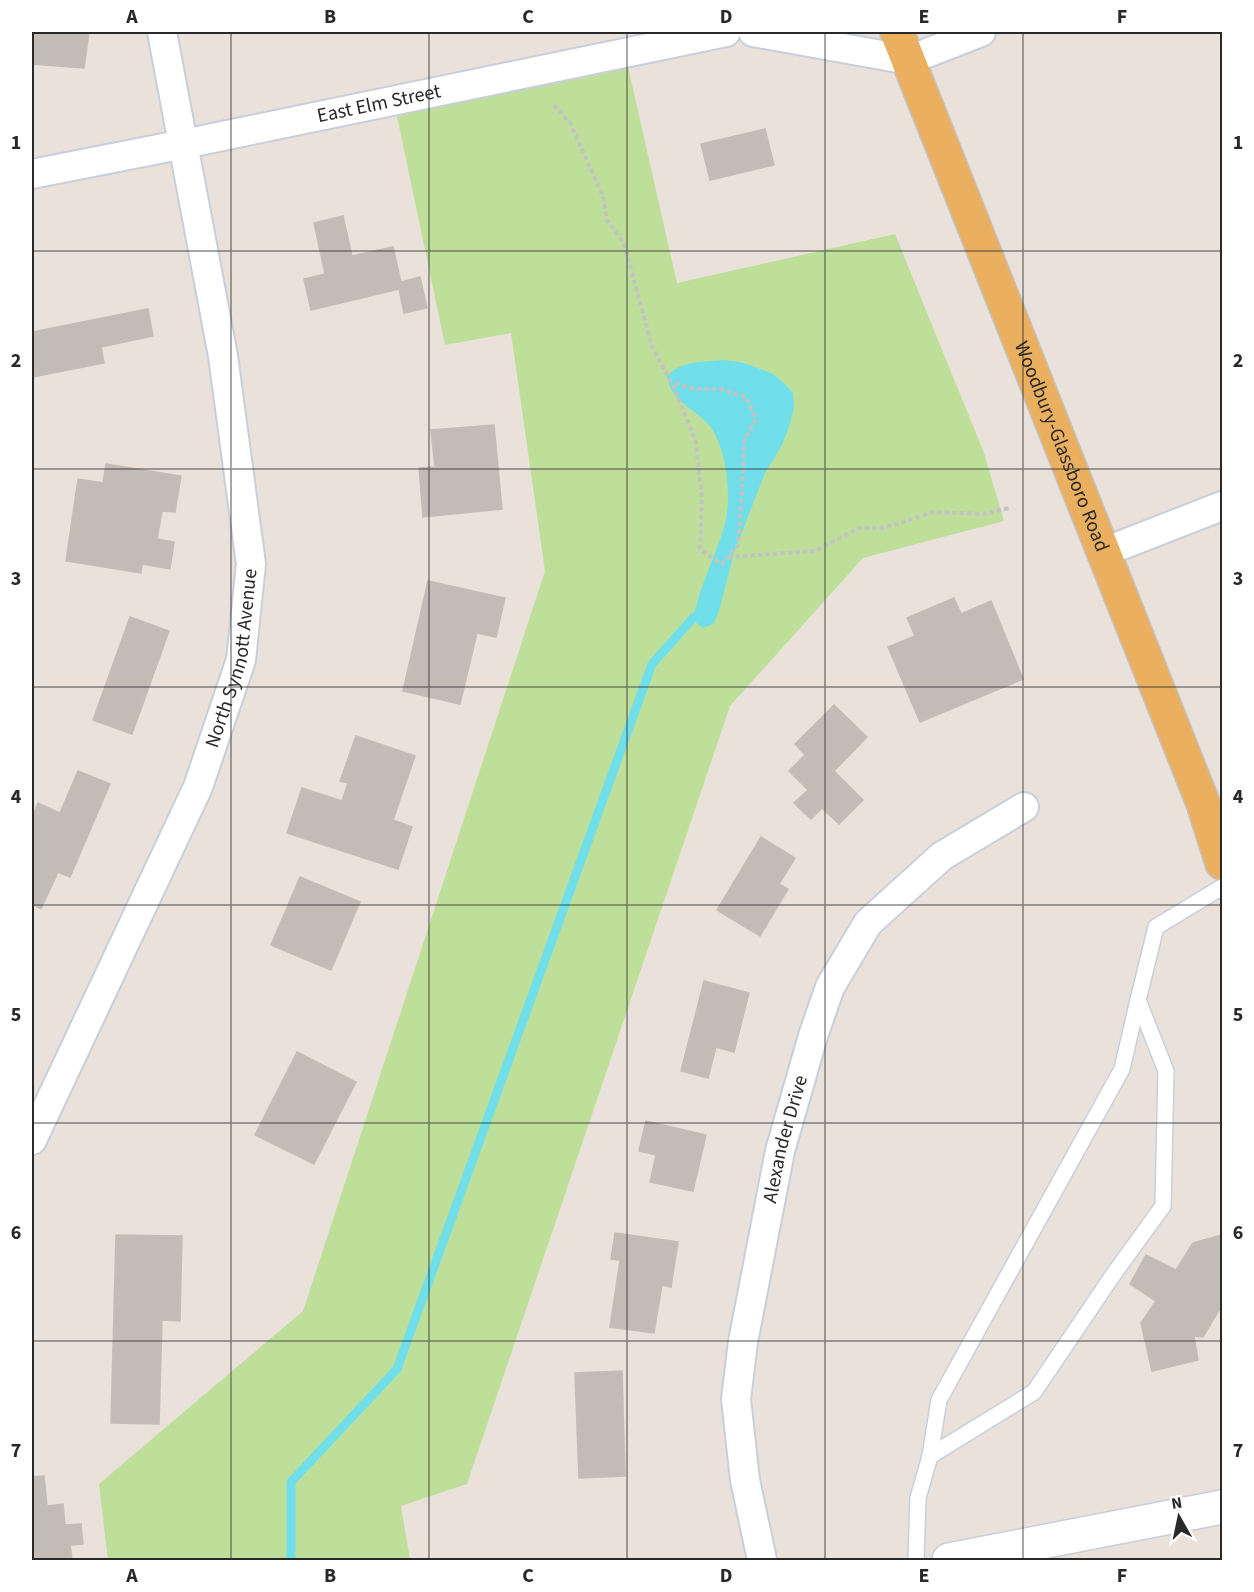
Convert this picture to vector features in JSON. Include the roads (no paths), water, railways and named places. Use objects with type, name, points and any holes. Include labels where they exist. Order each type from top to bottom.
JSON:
[{"type":"main road","name":"Woodbury-Glassboro Road","points":[[903,46],[1203,803],[1222,863]]},
{"type":"street","name":"North Synnott Avenue","points":[[32,1140],[198,787],[241,660],[251,564],[223,356],[162,32]]},
{"type":"street","name":"East Elm Street","points":[[32,174],[726,32]]},
{"type":"street","points":[[753,32],[903,46],[981,32]]},
{"type":"street","points":[[1104,552],[1222,506]]},
{"type":"street","name":"Alexander Drive","points":[[762,1560],[745,1480],[736,1399],[743,1342],[780,1151],[813,1036],[830,987],[867,923],[942,856],[1024,807]]},
{"type":"street","points":[[949,1560],[1222,1507]]},
{"type":"lane","points":[[916,1560],[918,1498],[930,1456],[939,1400],[1122,1070],[1156,927],[1222,887]]},
{"type":"lane","points":[[930,1456],[1034,1392],[1163,1206],[1166,1071],[1138,1000]]},
{"type":"water","points":[[725,360],[744,363],[773,374],[793,393],[794,408],[782,445],[765,473],[734,553],[719,611],[714,623],[703,628],[695,621],[694,614],[724,527],[727,515],[728,483],[722,451],[713,432],[702,418],[678,398],[669,386],[667,377],[678,367]]},
{"type":"waterway","points":[[291,1560],[291,1482],[397,1369],[652,664],[694,617]]}]
